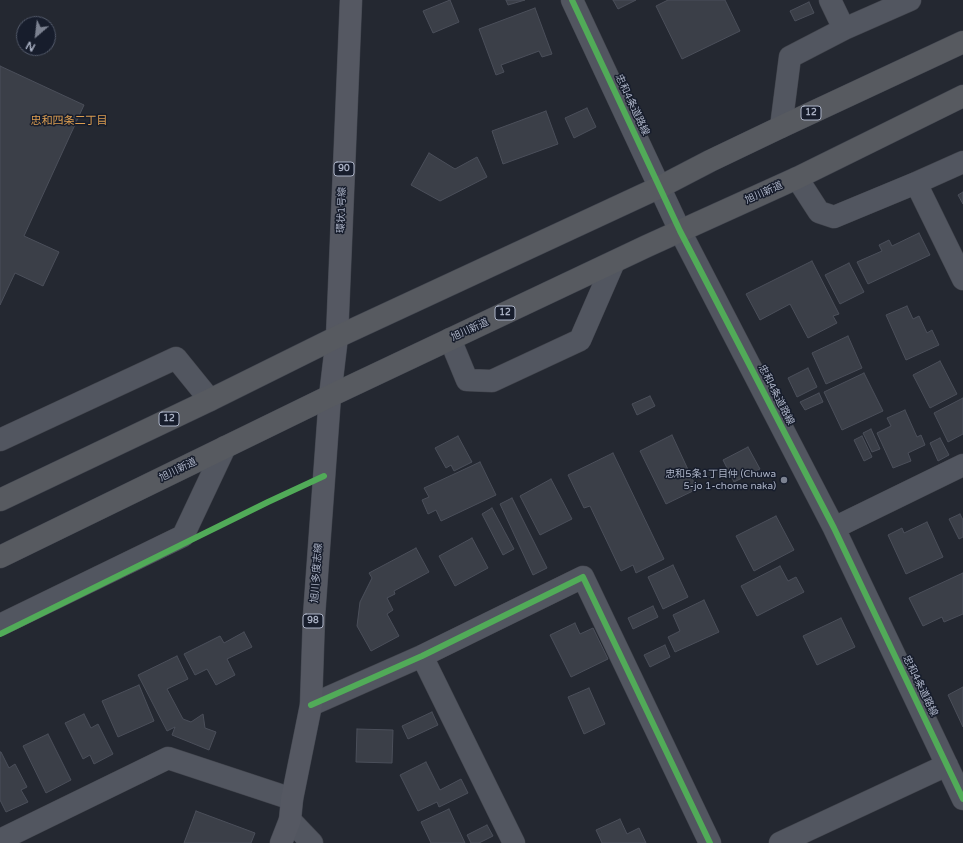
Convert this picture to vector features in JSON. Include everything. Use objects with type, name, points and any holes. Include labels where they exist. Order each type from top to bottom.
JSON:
[{"type":"highway","name":"12","points":[[0,500],[210,400],[337,337],[660,187],[781,127],[963,42]]},
{"type":"highway","name":"旭川新道","points":[[0,557],[330,396],[680,231],[797,178],[963,96]]},
{"type":"main road","name":"環状1号線","points":[[330,396],[337,337],[351,0]]},
{"type":"main road","name":"旭川多度志線","points":[[281,843],[290,820],[292,799],[311,705],[314,616],[330,396]]},
{"type":"street","name":"忠和4条道路線","points":[[572,0],[680,231],[834,528],[963,799]]},
{"type":"street","points":[[830,0],[844,29]]},
{"type":"street","points":[[781,127],[790,57],[844,29],[910,0]]},
{"type":"street","points":[[797,178],[819,212],[834,217],[963,162]]},
{"type":"street","points":[[916,183],[963,279]]},
{"type":"street","points":[[450,339],[468,380],[492,382],[580,340],[614,262]]},
{"type":"street","points":[[0,440],[176,358],[210,400]]},
{"type":"street","points":[[0,625],[183,536],[225,447]]},
{"type":"street","points":[[834,528],[963,465]]},
{"type":"street","points":[[311,705],[422,656],[583,577],[710,843]]},
{"type":"street","points":[[422,656],[514,843]]},
{"type":"street","points":[[0,840],[168,758],[292,799]]},
{"type":"street","points":[[780,843],[947,765]]},
{"type":"street","points":[[290,820],[312,843]]},
{"type":"building","points":[[450,0],[459,22],[433,33],[423,11]]},
{"type":"building","points":[[506,0],[525,0],[508,5]]},
{"type":"building","points":[[613,0],[636,0],[618,9]]},
{"type":"building","points":[[668,0],[725,0],[740,31],[682,59],[656,6]]},
{"type":"building","points":[[809,2],[814,13],[795,21],[790,11]]},
{"type":"building","points":[[535,8],[552,54],[542,57],[539,51],[501,65],[504,72],[496,75],[479,29]]},
{"type":"building","points":[[0,66],[84,105],[24,236],[59,252],[43,286],[15,273],[0,305]]},
{"type":"building","points":[[587,108],[596,127],[574,138],[565,118]]},
{"type":"building","points":[[546,111],[558,144],[503,164],[492,131]]},
{"type":"building","points":[[429,153],[455,169],[477,157],[487,177],[440,201],[411,185]]},
{"type":"building","points":[[963,192],[963,204],[958,195]]},
{"type":"building","points":[[919,233],[930,255],[868,284],[857,262],[882,251],[879,245],[889,240],[892,246]]},
{"type":"building","points":[[812,261],[839,314],[833,316],[837,323],[808,338],[790,304],[760,320],[746,294]]},
{"type":"building","points":[[849,263],[864,292],[840,304],[825,275]]},
{"type":"building","points":[[907,306],[913,319],[919,316],[927,333],[932,330],[939,345],[906,360],[886,315]]},
{"type":"building","points":[[848,336],[862,368],[826,384],[812,353]]},
{"type":"building","points":[[940,361],[957,394],[930,408],[913,375]]},
{"type":"building","points":[[808,368],[817,387],[797,397],[788,378]]},
{"type":"building","points":[[864,373],[883,411],[842,430],[824,392]]},
{"type":"building","points":[[819,393],[823,402],[805,410],[800,402]]},
{"type":"building","points":[[650,396],[655,406],[637,415],[632,404]]},
{"type":"building","points":[[963,398],[963,434],[948,442],[934,413]]},
{"type":"building","points":[[905,410],[917,437],[921,435],[925,445],[908,453],[911,461],[893,468],[877,433],[891,426],[887,418]]},
{"type":"building","points":[[871,429],[880,449],[872,452],[863,433]]},
{"type":"building","points":[[672,435],[697,489],[666,504],[640,451]]},
{"type":"building","points":[[458,436],[472,462],[454,471],[451,465],[446,468],[435,448]]},
{"type":"building","points":[[862,436],[872,457],[864,461],[854,440]]},
{"type":"building","points":[[940,438],[949,455],[938,461],[930,443]]},
{"type":"building","points":[[748,447],[760,469],[734,482],[723,460]]},
{"type":"building","points":[[613,453],[664,559],[636,573],[633,565],[621,571],[590,506],[584,508],[568,475]]},
{"type":"building","points":[[480,462],[496,495],[441,521],[436,510],[428,514],[422,500],[429,497],[424,488]]},
{"type":"building","points":[[551,479],[572,519],[540,535],[520,496]]},
{"type":"building","points":[[512,498],[547,568],[533,575],[500,504]]},
{"type":"building","points":[[492,508],[514,549],[503,555],[482,514]]},
{"type":"building","points":[[960,514],[963,520],[963,537],[959,539],[949,519]]},
{"type":"building","points":[[776,516],[794,550],[754,571],[736,536]]},
{"type":"building","points":[[927,522],[943,557],[906,574],[888,535],[902,528],[904,533]]},
{"type":"building","points":[[472,538],[488,568],[455,586],[439,556]]},
{"type":"building","points":[[416,548],[429,572],[394,591],[395,594],[387,598],[393,610],[387,614],[399,636],[371,651],[357,626],[360,602],[372,578],[369,573]]},
{"type":"building","points":[[673,565],[688,597],[663,609],[648,577]]},
{"type":"building","points":[[780,566],[788,581],[796,577],[804,592],[757,616],[741,586]]},
{"type":"building","points":[[963,573],[963,614],[944,622],[942,617],[923,626],[909,598]]},
{"type":"building","points":[[704,600],[719,632],[675,652],[668,637],[680,631],[673,615]]},
{"type":"building","points":[[653,606],[658,617],[633,629],[628,618]]},
{"type":"building","points":[[841,618],[855,647],[817,665],[803,636]]},
{"type":"building","points":[[575,623],[580,634],[593,628],[608,659],[571,677],[550,635]]},
{"type":"building","points":[[244,632],[252,647],[227,659],[235,675],[216,685],[207,669],[195,675],[184,654],[220,636],[224,643]]},
{"type":"building","points":[[665,645],[670,657],[650,667],[644,655]]},
{"type":"building","points":[[177,656],[188,679],[167,689],[183,719],[191,722],[203,714],[205,728],[216,732],[209,750],[172,735],[175,727],[167,731],[138,675]]},
{"type":"building","points":[[139,685],[154,721],[118,737],[102,701]]},
{"type":"building","points":[[963,687],[963,727],[948,695]]},
{"type":"building","points":[[589,688],[605,724],[584,734],[568,697]]},
{"type":"building","points":[[432,712],[438,725],[408,739],[402,726]]},
{"type":"building","points":[[84,714],[91,728],[98,724],[113,754],[94,764],[90,755],[83,759],[65,723]]},
{"type":"building","points":[[357,729],[393,730],[392,763],[356,762]]},
{"type":"building","points":[[48,734],[71,780],[46,793],[23,746]]},
{"type":"building","points":[[0,752],[9,768],[15,764],[27,787],[21,790],[28,802],[6,812],[0,800]]},
{"type":"building","points":[[426,762],[440,790],[461,779],[468,793],[439,807],[437,802],[418,811],[400,775]]},
{"type":"building","points":[[449,809],[465,843],[431,843],[421,822]]},
{"type":"building","points":[[196,811],[255,833],[251,843],[184,843]]},
{"type":"building","points":[[620,819],[627,834],[639,828],[646,843],[602,843],[596,830]]},
{"type":"building","points":[[487,825],[493,836],[479,843],[471,843],[467,835]]},
{"type":"cycle path","points":[[572,0],[680,231],[834,528],[963,799]]},
{"type":"cycle path","points":[[0,634],[324,476]]},
{"type":"cycle path","points":[[311,705],[422,656],[583,577],[710,843]]},
{"type":"place","name":"忠和5条1丁目仲 (Chuwa 5-jo 1-chome naka)","points":[[784,480]]},
{"type":"district","name":"忠和四条二丁目","points":[[69,121]]}]
